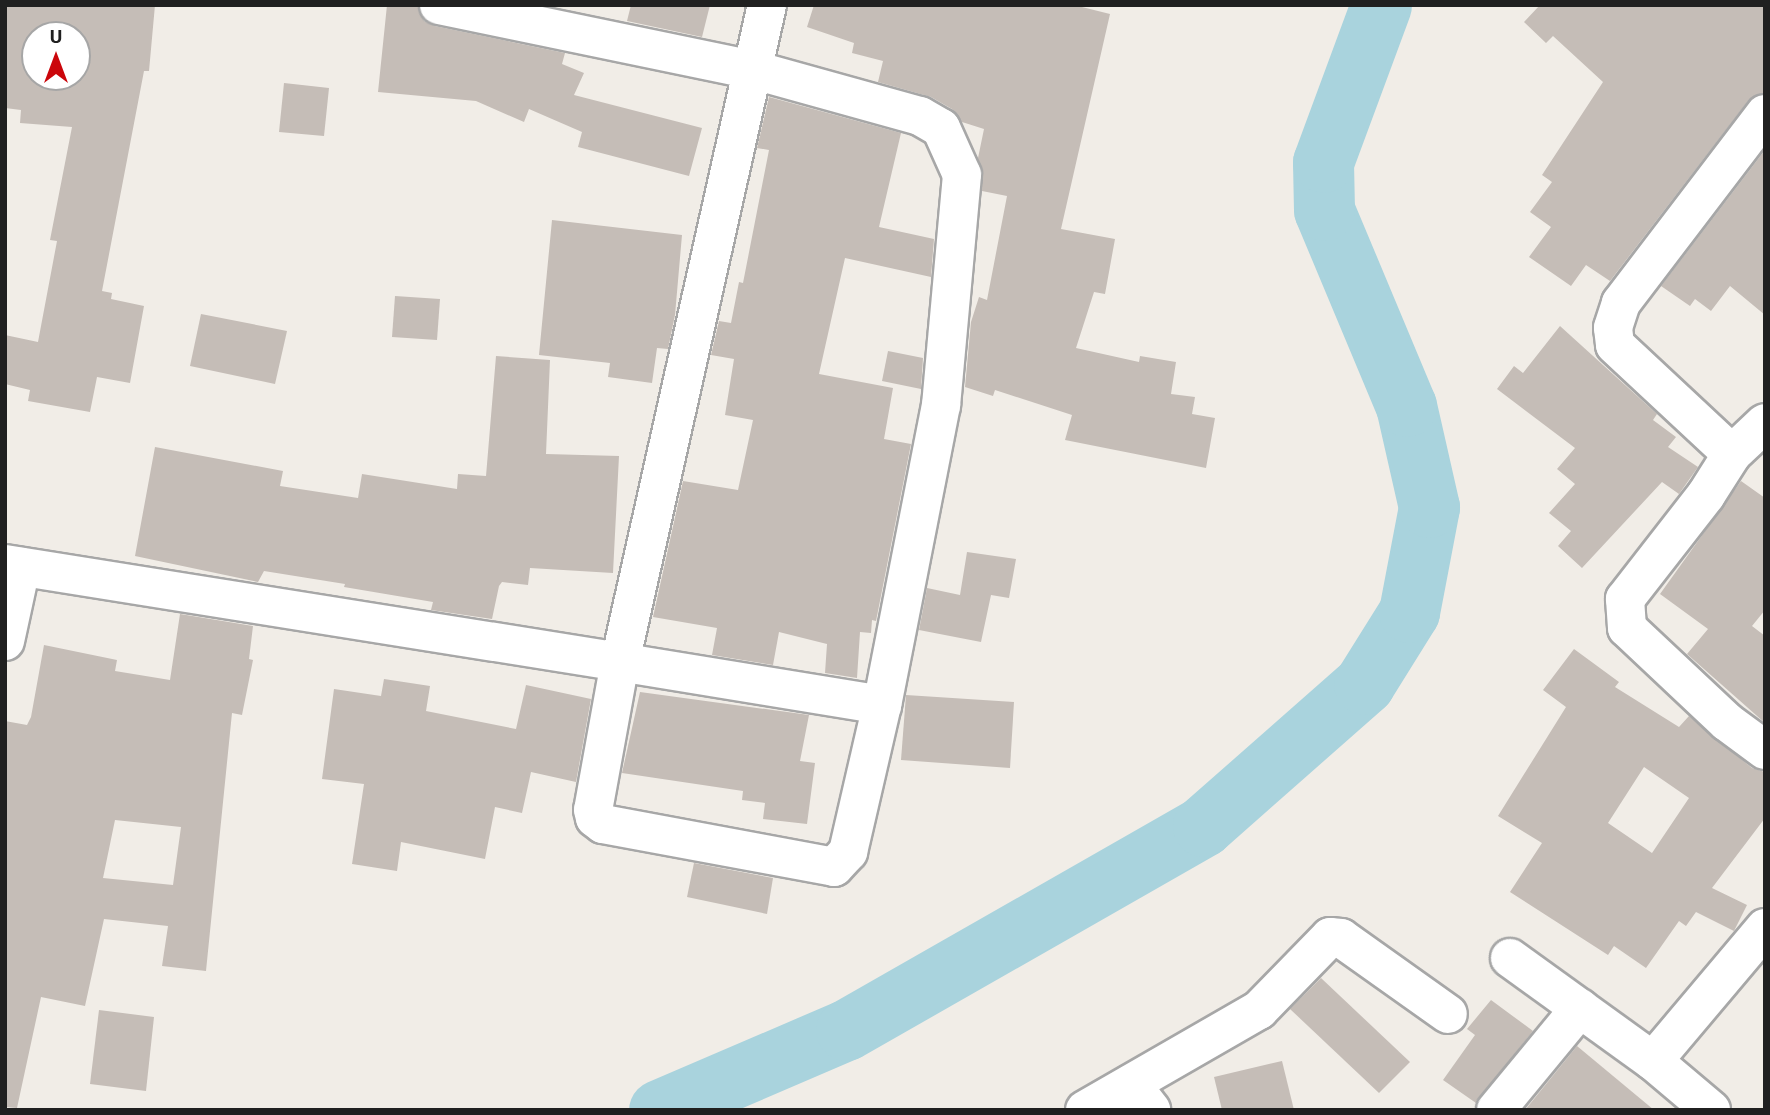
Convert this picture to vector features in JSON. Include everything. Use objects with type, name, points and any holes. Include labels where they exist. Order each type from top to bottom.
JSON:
[{"type":"street","points":[[439,5],[754,70],[920,116],[941,128],[962,175],[941,405],[882,705],[848,852],[839,865],[827,869],[603,824],[595,818],[593,810],[620,662],[754,70],[767,5]]},
{"type":"street","points":[[1732,454],[1615,345],[1613,328],[1621,303],[1765,114]]},
{"type":"street","points":[[1765,423],[1732,454],[1706,495],[1625,599],[1622,612],[1627,628],[1727,722],[1765,750]]},
{"type":"street","points":[[5,641],[13,565],[882,705]]},
{"type":"street","points":[[1653,1061],[1765,928]]},
{"type":"street","points":[[1085,1110],[1141,1097],[1259,1010],[1330,937],[1341,938],[1448,1014]]},
{"type":"street","points":[[1510,958],[1653,1061],[1711,1110]]},
{"type":"street","points":[[1496,1110],[1580,1008]]},
{"type":"building","points":[[5,5],[155,5],[149,71],[144,71],[102,291],[112,293],[111,299],[144,306],[130,383],[97,377],[90,412],[28,401],[30,390],[5,384],[5,335],[38,342],[57,241],[50,240],[72,127],[20,123],[21,110],[5,108]]},
{"type":"building","points":[[387,5],[418,6],[424,21],[435,26],[565,53],[562,64],[584,73],[574,95],[702,128],[689,176],[578,147],[582,132],[529,109],[524,122],[476,101],[378,92]]},
{"type":"building","points":[[631,5],[710,5],[702,37],[627,21]]},
{"type":"building","points":[[814,5],[1074,5],[1110,14],[1061,229],[1115,239],[1105,294],[1094,292],[1076,348],[1139,362],[1140,356],[1176,362],[1171,394],[1195,397],[1192,414],[1215,418],[1206,468],[1065,440],[1072,415],[995,390],[993,396],[965,387],[971,322],[979,297],[987,300],[1007,196],[982,191],[978,158],[984,129],[962,122],[952,109],[931,97],[878,82],[883,61],[852,53],[854,43],[807,27]]},
{"type":"building","points":[[1540,5],[1765,5],[1765,93],[1748,101],[1610,281],[1586,265],[1571,286],[1529,257],[1551,227],[1530,212],[1552,182],[1542,175],[1603,82],[1553,36],[1546,43],[1524,22]]},
{"type":"building","points":[[284,83],[329,88],[324,136],[279,132]]},
{"type":"building","points":[[769,97],[901,133],[879,227],[934,239],[931,277],[845,258],[819,374],[893,388],[884,439],[911,444],[876,621],[872,620],[871,633],[860,632],[857,678],[825,673],[827,644],[779,632],[773,665],[712,655],[717,628],[653,617],[683,481],[738,490],[753,420],[725,415],[734,359],[711,355],[719,321],[731,323],[739,282],[743,283],[769,150],[757,148]]},
{"type":"building","points":[[1765,150],[1765,315],[1730,286],[1711,311],[1695,299],[1690,306],[1661,286]]},
{"type":"building","points":[[552,220],[682,235],[675,315],[668,349],[657,348],[652,383],[608,377],[610,363],[539,355]]},
{"type":"building","points":[[395,296],[440,299],[437,340],[392,337]]},
{"type":"building","points":[[201,314],[287,331],[275,384],[190,366]]},
{"type":"building","points":[[1560,326],[1657,414],[1653,420],[1676,437],[1668,447],[1698,467],[1679,494],[1662,482],[1582,568],[1558,546],[1571,531],[1549,513],[1575,484],[1557,469],[1575,448],[1497,389],[1514,366],[1523,373]]},
{"type":"building","points":[[888,351],[923,358],[921,389],[882,381]]},
{"type":"building","points":[[496,356],[550,360],[546,454],[619,456],[613,573],[530,568],[528,585],[502,582],[499,586],[492,619],[431,610],[433,602],[344,587],[345,584],[264,571],[258,582],[135,556],[155,447],[283,471],[280,486],[358,498],[362,474],[457,489],[458,474],[486,476]]},
{"type":"building","points":[[1741,481],[1765,498],[1765,610],[1752,626],[1765,636],[1765,723],[1687,654],[1708,629],[1660,594]]},
{"type":"building","points":[[967,552],[1016,559],[1009,598],[991,595],[981,642],[919,630],[927,588],[960,595]]},
{"type":"building","points":[[180,614],[253,626],[249,659],[253,660],[242,715],[232,713],[206,971],[162,966],[168,926],[104,919],[85,1006],[41,997],[17,1108],[5,1107],[5,721],[27,725],[31,717],[44,645],[117,660],[115,671],[170,680]],"holes":[[[115,820],[181,827],[173,885],[103,878]]]},
{"type":"building","points":[[1574,649],[1619,682],[1615,687],[1679,727],[1689,716],[1752,768],[1765,772],[1765,818],[1712,888],[1747,905],[1734,931],[1696,912],[1686,926],[1679,921],[1646,968],[1614,946],[1608,955],[1510,892],[1542,843],[1498,816],[1566,707],[1543,690]],"holes":[[[1644,767],[1689,798],[1652,853],[1608,823]]]},
{"type":"building","points":[[384,679],[430,686],[426,711],[516,729],[526,685],[591,699],[576,782],[531,772],[522,813],[495,807],[485,859],[401,842],[397,871],[352,864],[364,784],[322,779],[334,689],[381,696]]},
{"type":"building","points":[[640,692],[809,715],[800,761],[815,763],[807,824],[763,819],[765,803],[742,800],[743,791],[622,773]]},
{"type":"building","points":[[906,695],[1014,702],[1010,768],[901,760]]},
{"type":"building","points":[[694,863],[773,878],[767,914],[687,897]]},
{"type":"building","points":[[1321,978],[1410,1062],[1379,1093],[1290,1009]]},
{"type":"building","points":[[1491,1000],[1533,1031],[1476,1103],[1443,1080],[1475,1035],[1467,1029]]},
{"type":"building","points":[[99,1010],[154,1017],[146,1091],[90,1084]]},
{"type":"building","points":[[1577,1046],[1654,1110],[1525,1110]]},
{"type":"building","points":[[1282,1061],[1294,1110],[1222,1110],[1214,1077]]},
{"type":"waterway","points":[[659,1110],[846,1030],[1203,826],[1364,684],[1409,612],[1429,507],[1406,406],[1324,210],[1323,162],[1381,5]]}]
